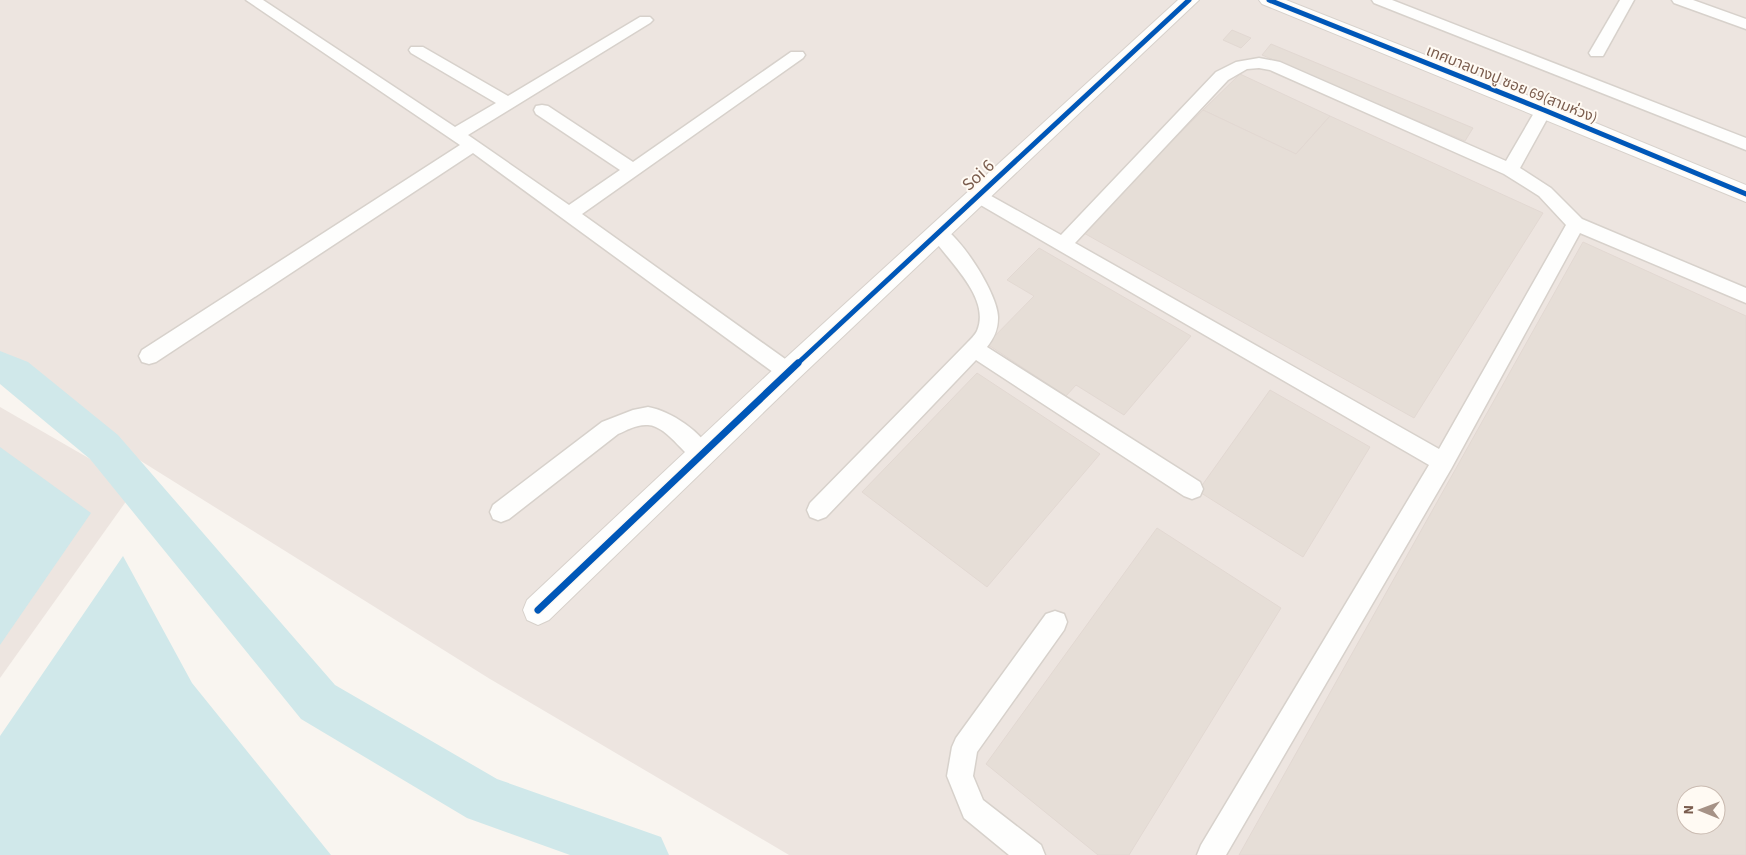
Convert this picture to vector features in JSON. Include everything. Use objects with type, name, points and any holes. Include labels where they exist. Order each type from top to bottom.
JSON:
[{"type":"street","name":"Soi 6","points":[[538,610],[788,372],[1189,0]]},
{"type":"street","name":"เทศบาลบางปู ซอย 69(สามห่วง)","points":[[1268,0],[1544,110],[1746,194]]},
{"type":"lane","points":[[253,0],[455,135],[473,145],[788,372]]},
{"type":"lane","points":[[1379,0],[1746,144]]},
{"type":"lane","points":[[1597,53],[1627,0]]},
{"type":"lane","points":[[1680,0],[1746,24]]},
{"type":"lane","points":[[455,135],[645,20]]},
{"type":"lane","points":[[417,50],[508,103]]},
{"type":"lane","points":[[570,214],[796,55]]},
{"type":"lane","points":[[1062,245],[1222,76],[1237,66],[1255,62],[1274,66],[1510,170],[1545,192],[1576,224],[1746,296]]},
{"type":"lane","points":[[542,110],[633,170]]},
{"type":"lane","points":[[1510,170],[1544,110]]},
{"type":"lane","points":[[148,356],[473,145]]},
{"type":"lane","points":[[978,196],[1443,462]]},
{"type":"lane","points":[[1211,855],[1443,462],[1576,224]]},
{"type":"lane","points":[[818,510],[974,349],[987,330],[987,308],[980,285],[938,232]]},
{"type":"lane","points":[[974,349],[1192,489]]},
{"type":"lane","points":[[501,512],[610,428],[629,420],[648,416],[665,422],[702,454]]},
{"type":"lane","points":[[1031,855],[973,809],[960,776],[965,747],[1055,622]]},
{"type":"shaded area","points":[[0,0],[1746,0],[1746,855],[789,855],[490,679],[0,373]]},
{"type":"shaded area","points":[[0,407],[137,486],[0,678]]},
{"type":"water","points":[[0,447],[91,513],[0,645]]},
{"type":"water","points":[[123,556],[192,683],[331,855],[0,855],[0,736]]},
{"type":"building","points":[[1232,30],[1251,38],[1241,48],[1223,40]]},
{"type":"building","points":[[1271,44],[1473,128],[1465,141],[1262,55]]},
{"type":"building","points":[[1240,74],[1330,116],[1296,154],[1203,110]]},
{"type":"building","points":[[1203,110],[1296,154],[1330,116],[1543,213],[1414,418],[1082,232]]},
{"type":"building","points":[[1583,242],[1746,316],[1746,855],[1239,855]]},
{"type":"building","points":[[1039,248],[1191,336],[1124,415],[1076,385],[1066,396],[987,344],[1034,296],[1007,280]]},
{"type":"building","points":[[977,373],[1100,454],[987,587],[862,492]]},
{"type":"building","points":[[1270,390],[1370,447],[1303,557],[1198,491]]},
{"type":"building","points":[[1157,528],[1281,608],[1129,855],[1098,855],[986,764]]},
{"type":"waterway","points":[[0,366],[14,373],[104,447],[318,702],[485,800],[643,855]]},
{"type":"cycle path","points":[[538,610],[788,372],[1189,0]]},
{"type":"cycle path","points":[[1269,0],[1544,110],[1746,194]]}]
